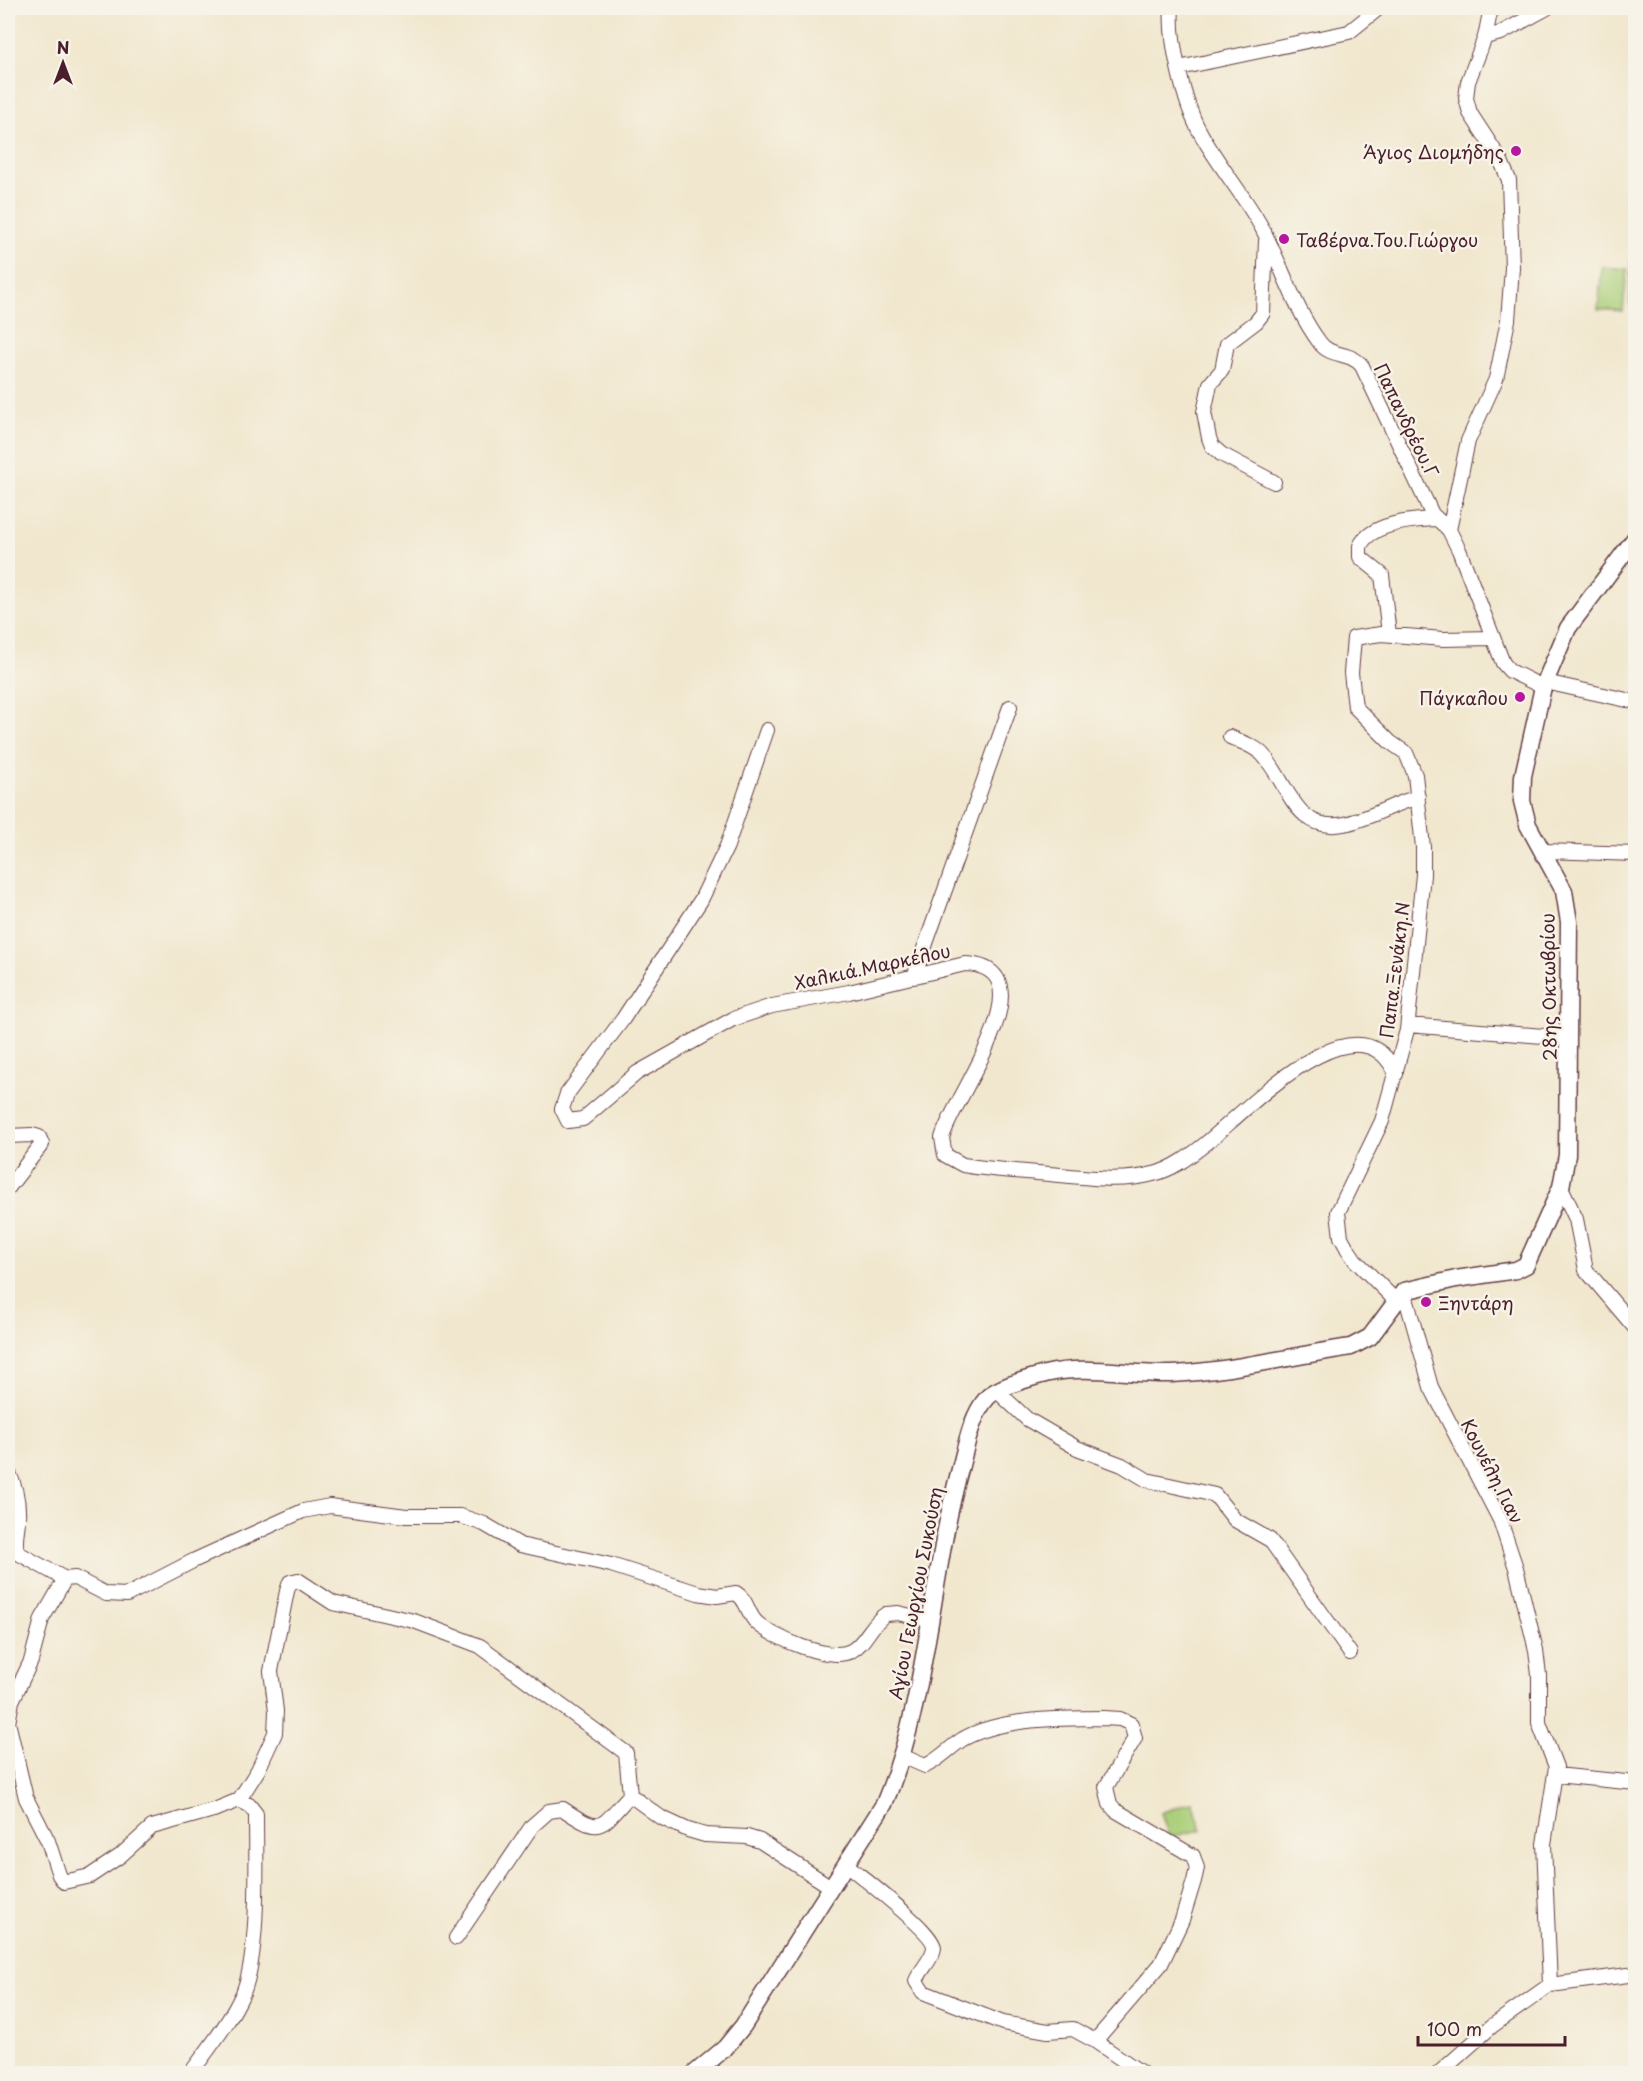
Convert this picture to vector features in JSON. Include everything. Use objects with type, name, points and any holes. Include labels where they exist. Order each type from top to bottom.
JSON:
[{"type":"main road","name":"28ης Οκτωβρίου","points":[[1561,1187],[1567,1155],[1568,910],[1564,891],[1528,825],[1522,801],[1523,776],[1544,685],[1568,628],[1635,537]]},
{"type":"main road","points":[[997,1391],[1057,1372],[1184,1373],[1351,1347],[1370,1337],[1400,1296],[1522,1268],[1530,1260],[1561,1187]]},
{"type":"main road","name":"Αγίου Γεωργίου Συκούση","points":[[694,2073],[725,2048],[744,2026],[884,1804],[902,1756],[945,1523],[970,1435],[983,1403],[988,1395],[997,1391]]},
{"type":"street","name":"Παπανδρέου.Γ","points":[[1172,8],[1172,33],[1179,68],[1200,132],[1266,238],[1295,304],[1321,344],[1328,351],[1354,357],[1362,366],[1435,519],[1449,530],[1505,667],[1544,685],[1635,702]]},
{"type":"street","points":[[1179,68],[1349,32],[1379,8]]},
{"type":"street","points":[[1449,530],[1468,441],[1496,379],[1508,320],[1512,268],[1509,180],[1500,159],[1470,113],[1466,102],[1468,82],[1485,37],[1491,8]]},
{"type":"street","points":[[1485,37],[1501,33],[1547,8]]},
{"type":"street","points":[[1266,238],[1263,313],[1256,322],[1227,344],[1222,370],[1209,389],[1204,412],[1212,446],[1221,454],[1274,482]]},
{"type":"street","points":[[1435,519],[1400,523],[1372,532],[1360,546],[1360,557],[1382,575],[1389,634],[1443,639],[1493,638]]},
{"type":"street","name":"Παπα.Ξενάκη.Ν","points":[[1389,634],[1354,638],[1351,673],[1355,707],[1390,742],[1404,750],[1415,775],[1423,875],[1408,1025],[1396,1074],[1372,1145],[1347,1190],[1338,1212],[1338,1225],[1347,1248],[1400,1296]]},
{"type":"street","points":[[914,976],[1010,707]]},
{"type":"street","name":"Χαλκιά.Μαρκέλου","points":[[767,730],[715,875],[623,1020],[567,1094],[562,1109],[565,1119],[572,1122],[583,1119],[637,1073],[733,1019],[772,1006],[849,992],[955,966],[974,964],[993,972],[1001,983],[1001,1005],[989,1043],[942,1138],[945,1155],[963,1165],[1111,1178],[1153,1175],[1172,1167],[1204,1145],[1285,1076],[1315,1056],[1331,1049],[1353,1046],[1376,1050],[1391,1064],[1396,1074]]},
{"type":"street","points":[[1230,737],[1263,755],[1295,804],[1309,820],[1318,824],[1334,826],[1355,821],[1418,796]]},
{"type":"street","points":[[1544,851],[1635,854]]},
{"type":"street","points":[[1408,1025],[1568,1038]]},
{"type":"street","points":[[8,1136],[32,1135],[39,1137],[42,1144],[8,1188]]},
{"type":"street","points":[[1561,1187],[1575,1219],[1586,1270],[1635,1329]]},
{"type":"street","name":"Κουνέλη.Γιαν","points":[[1400,1296],[1431,1387],[1496,1511],[1508,1542],[1536,1650],[1539,1675],[1537,1712],[1557,1775]]},
{"type":"street","points":[[997,1391],[1028,1419],[1077,1448],[1122,1465],[1147,1480],[1215,1495],[1235,1520],[1270,1540],[1350,1653]]},
{"type":"street","points":[[8,1471],[14,1484],[18,1514],[16,1548],[18,1553],[65,1579],[75,1578],[106,1594],[127,1595],[195,1560],[303,1511],[330,1506],[406,1516],[468,1517],[520,1545],[611,1566],[698,1593],[717,1596],[736,1593],[744,1599],[755,1621],[764,1629],[819,1652],[840,1654],[855,1649],[886,1614],[898,1613],[928,1620]]},
{"type":"street","points":[[65,1579],[42,1619],[31,1661],[12,1701],[8,1723],[26,1798],[48,1841],[59,1875],[64,1882],[90,1876],[120,1856],[152,1827],[218,1809],[239,1800],[258,1770],[275,1733],[276,1711],[271,1671],[287,1591],[291,1582],[296,1580],[333,1603],[414,1622],[480,1646],[626,1753],[630,1795],[660,1817],[705,1835],[747,1837],[760,1841],[831,1887]]},
{"type":"street","points":[[902,1756],[925,1766],[962,1739],[982,1730],[1009,1725],[1104,1718],[1120,1719],[1131,1724],[1135,1738],[1106,1787],[1110,1804],[1121,1815],[1193,1856],[1197,1868],[1182,1920],[1161,1964],[1095,2041]]},
{"type":"street","points":[[1550,1985],[1544,1844],[1557,1775],[1635,1783]]},
{"type":"street","points":[[456,1938],[532,1826],[549,1811],[563,1809],[588,1826],[597,1826],[604,1823],[630,1795]]},
{"type":"street","points":[[190,2073],[233,2014],[244,1990],[251,1956],[256,1893],[255,1814],[249,1805],[239,1800]]},
{"type":"street","points":[[846,1864],[918,1924],[932,1940],[933,1949],[916,1981],[922,1992],[1003,2023],[1048,2031],[1073,2030],[1095,2041],[1143,2073]]},
{"type":"street","points":[[1438,2073],[1492,2026],[1550,1985],[1635,1974]]},
{"type":"green space","points":[[1631,262],[1635,262],[1635,304],[1630,304]]},
{"type":"green space","points":[[1602,267],[1627,269],[1623,311],[1598,309]]},
{"type":"green space","points":[[1192,1802],[1202,1830],[1169,1837],[1161,1813]]},
{"type":"place","name":"Άγιος Διομήδης","points":[[1516,151]]},
{"type":"place","name":"Ταβέρνα.Του.Γιώργου","points":[[1284,239]]},
{"type":"place","name":"Πάγκαλου","points":[[1520,697]]},
{"type":"place","name":"Ξηντάρη","points":[[1426,1302]]}]
